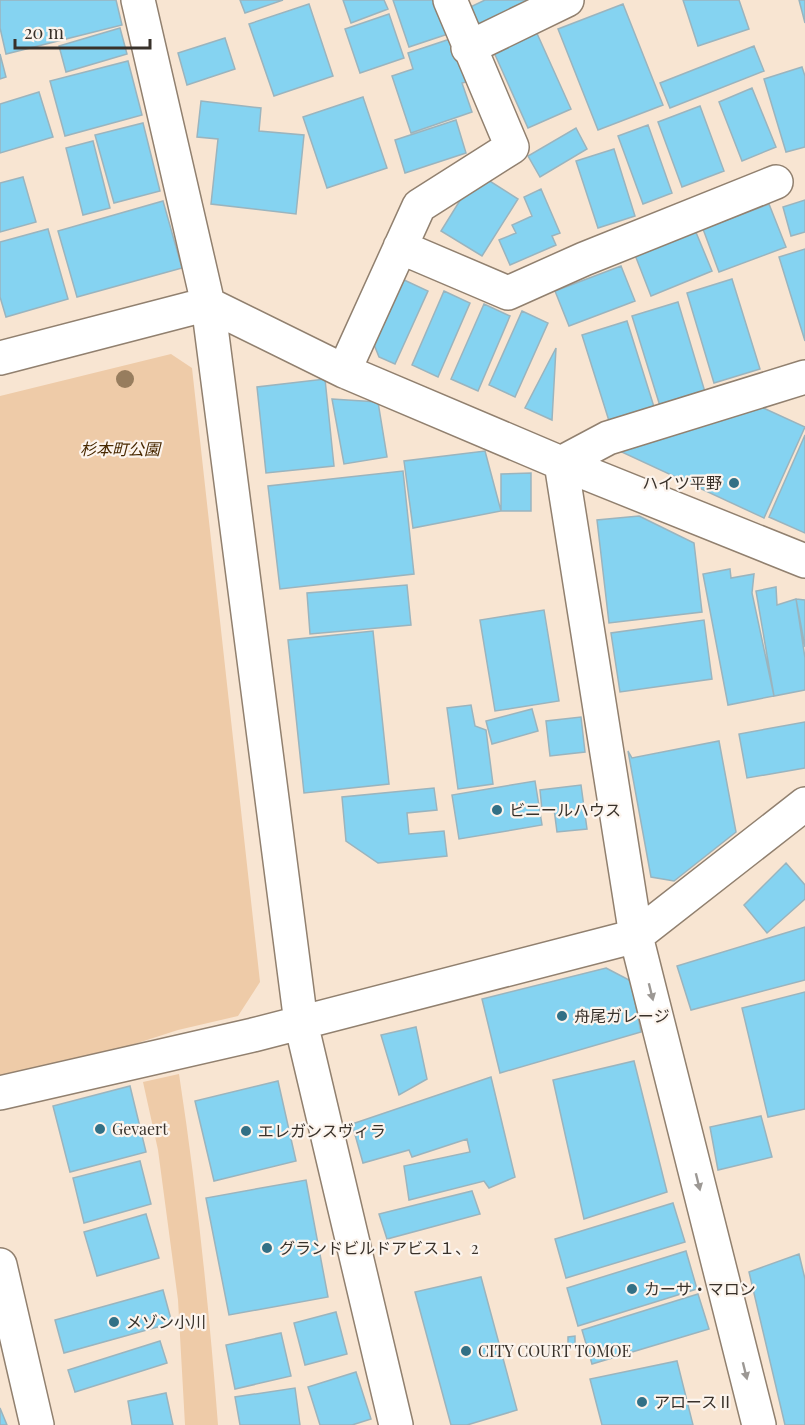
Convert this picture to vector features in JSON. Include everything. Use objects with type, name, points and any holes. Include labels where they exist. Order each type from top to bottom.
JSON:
[{"type":"street","points":[[138,0],[208,304],[302,1023],[396,1425]]},
{"type":"street","points":[[344,371],[418,206],[512,147],[468,48],[450,0]]},
{"type":"street","points":[[468,48],[567,0]]},
{"type":"street","points":[[400,247],[508,293],[776,182]]},
{"type":"street","points":[[0,358],[208,304],[344,371],[561,463],[805,561]]},
{"type":"street","points":[[561,463],[608,438],[805,377]]},
{"type":"street","points":[[561,463],[636,936],[759,1425]]},
{"type":"street","points":[[0,1093],[302,1023],[636,936],[805,804]]},
{"type":"street","points":[[0,1265],[37,1425]]},
{"type":"green space","name":"杉本町公園","points":[[171,354],[192,368],[260,982],[238,1016],[178,1030],[122,1048],[0,1079],[0,396]]},
{"type":"green space","points":[[179,1074],[202,1249],[218,1425],[185,1425],[178,1300],[158,1150],[143,1082]]},
{"type":"building","points":[[0,0],[116,0],[122,25],[6,54],[0,28]]},
{"type":"building","points":[[240,0],[283,0],[245,13]]},
{"type":"building","points":[[343,0],[384,0],[388,9],[351,23]]},
{"type":"building","points":[[393,0],[439,0],[451,33],[409,47]]},
{"type":"building","points":[[485,0],[540,0],[474,32],[464,10]]},
{"type":"building","points":[[683,0],[739,0],[749,29],[698,46]]},
{"type":"building","points":[[799,0],[805,0],[805,23]]},
{"type":"building","points":[[309,4],[333,76],[274,96],[249,24]]},
{"type":"building","points":[[623,4],[663,105],[598,130],[558,29]]},
{"type":"building","points":[[389,14],[404,58],[360,73],[345,29]]},
{"type":"building","points":[[120,28],[127,54],[66,72],[59,46]]},
{"type":"building","points":[[535,29],[571,109],[528,128],[492,48]]},
{"type":"building","points":[[456,37],[470,81],[462,83],[472,112],[411,133],[392,76],[413,69],[408,53]]},
{"type":"building","points":[[225,38],[235,69],[187,85],[178,53]]},
{"type":"building","points":[[754,46],[764,71],[670,108],[660,83]]},
{"type":"building","points":[[0,54],[6,77],[0,79]]},
{"type":"building","points":[[128,61],[142,115],[65,136],[50,81]]},
{"type":"building","points":[[802,67],[805,76],[805,147],[786,152],[764,79]]},
{"type":"building","points":[[752,88],[776,147],[742,161],[719,102]]},
{"type":"building","points":[[39,92],[53,137],[0,153],[0,104]]},
{"type":"building","points":[[363,97],[387,168],[327,188],[303,117]]},
{"type":"building","points":[[201,101],[261,108],[259,131],[304,135],[296,214],[211,204],[218,139],[197,137]]},
{"type":"building","points":[[700,106],[724,171],[682,187],[658,122]]},
{"type":"building","points":[[456,120],[466,153],[405,173],[395,140]]},
{"type":"building","points":[[143,123],[160,191],[114,203],[95,135]]},
{"type":"building","points":[[648,125],[672,193],[643,204],[618,136]]},
{"type":"building","points":[[576,128],[587,149],[540,177],[528,156]]},
{"type":"building","points":[[93,141],[110,208],[83,215],[66,148]]},
{"type":"building","points":[[614,149],[635,216],[598,228],[576,161]]},
{"type":"building","points":[[477,173],[518,199],[482,256],[441,231]]},
{"type":"building","points":[[23,177],[36,222],[0,232],[0,183]]},
{"type":"building","points":[[541,189],[560,233],[552,236],[556,245],[510,265],[499,240],[516,233],[512,225],[532,216],[524,197]]},
{"type":"building","points":[[805,200],[805,232],[791,236],[783,207]]},
{"type":"building","points":[[163,201],[182,268],[77,297],[58,231]]},
{"type":"building","points":[[769,204],[786,247],[719,272],[703,229]]},
{"type":"building","points":[[48,229],[68,299],[6,317],[0,297],[0,242]]},
{"type":"building","points":[[695,230],[712,271],[651,296],[635,255]]},
{"type":"building","points":[[805,249],[805,341],[779,257]]},
{"type":"building","points":[[621,266],[635,301],[569,326],[555,291]]},
{"type":"building","points":[[402,279],[428,291],[395,364],[379,357],[373,342]]},
{"type":"building","points":[[732,279],[760,369],[714,383],[687,293]]},
{"type":"building","points":[[444,291],[470,303],[438,377],[412,365]]},
{"type":"building","points":[[678,302],[705,392],[660,406],[632,316]]},
{"type":"building","points":[[484,304],[510,316],[478,391],[451,379]]},
{"type":"building","points":[[522,311],[548,323],[515,397],[489,385]]},
{"type":"building","points":[[627,321],[655,410],[610,424],[582,335]]},
{"type":"building","points":[[556,348],[552,420],[525,408]]},
{"type":"building","points":[[325,379],[334,466],[266,473],[257,387]]},
{"type":"building","points":[[332,399],[378,402],[387,457],[344,464]]},
{"type":"building","name":"ハイツ平野","points":[[759,406],[805,427],[764,518],[613,448]]},
{"type":"building","points":[[805,435],[805,533],[769,517]]},
{"type":"building","points":[[485,451],[501,511],[413,528],[404,461]]},
{"type":"building","points":[[403,471],[414,574],[280,589],[268,486]]},
{"type":"building","points":[[531,473],[531,511],[501,511],[501,474]]},
{"type":"building","points":[[639,516],[694,543],[702,612],[609,623],[597,520]]},
{"type":"building","points":[[730,569],[731,578],[754,574],[752,593],[774,696],[728,705],[703,574]]},
{"type":"building","points":[[407,585],[411,625],[310,634],[307,593]]},
{"type":"building","points":[[776,587],[777,605],[796,599],[805,658],[805,690],[774,696],[756,591]]},
{"type":"building","points":[[796,599],[805,600],[805,647]]},
{"type":"building","points":[[544,610],[559,701],[495,711],[480,620]]},
{"type":"building","points":[[704,620],[712,679],[620,692],[611,633]]},
{"type":"building","points":[[373,631],[389,784],[304,793],[288,640]]},
{"type":"building","points":[[471,705],[475,726],[486,730],[493,784],[458,789],[447,708]]},
{"type":"building","points":[[532,709],[538,731],[492,744],[486,721]]},
{"type":"building","points":[[581,717],[585,752],[550,756],[546,721]]},
{"type":"building","points":[[805,722],[805,768],[747,778],[739,734]]},
{"type":"building","points":[[719,741],[736,832],[674,881],[651,877],[628,751],[632,758]]},
{"type":"building","name":"ビニールハウス","points":[[535,781],[542,825],[459,839],[452,795]]},
{"type":"building","points":[[581,785],[587,829],[557,832],[554,809],[542,810],[540,790]]},
{"type":"building","points":[[434,788],[437,810],[407,813],[409,834],[444,831],[447,856],[378,863],[346,841],[342,797]]},
{"type":"building","points":[[786,863],[805,885],[805,899],[767,933],[744,905]]},
{"type":"building","points":[[805,927],[805,980],[691,1010],[677,966]]},
{"type":"building","name":"舟尾ガレージ","points":[[606,968],[631,981],[641,1032],[500,1073],[482,999]]},
{"type":"building","points":[[805,992],[805,1109],[768,1117],[742,1008]]},
{"type":"building","points":[[416,1027],[427,1079],[399,1095],[381,1035]]},
{"type":"building","points":[[634,1061],[667,1192],[584,1219],[553,1080]]},
{"type":"building","points":[[491,1077],[515,1177],[489,1188],[484,1181],[409,1200],[404,1166],[470,1152],[467,1139],[412,1157],[409,1150],[363,1163],[352,1124]]},
{"type":"building","name":"エレガンスヴィラ","points":[[278,1081],[296,1161],[214,1181],[195,1101]]},
{"type":"building","name":"Gevaert","points":[[130,1086],[146,1152],[70,1172],[53,1106]]},
{"type":"building","points":[[761,1116],[772,1157],[718,1170],[710,1127]]},
{"type":"building","points":[[140,1161],[151,1204],[84,1223],[73,1178]]},
{"type":"building","name":"グランドビルドアビス１、2","points":[[306,1180],[328,1297],[229,1315],[206,1198]]},
{"type":"building","points":[[472,1191],[480,1214],[387,1239],[379,1214]]},
{"type":"building","points":[[673,1203],[685,1242],[566,1278],[555,1239]]},
{"type":"building","points":[[146,1214],[159,1258],[97,1276],[84,1232]]},
{"type":"building","name":"カーサ・マロン","points":[[686,1251],[697,1289],[578,1326],[567,1288]]},
{"type":"building","points":[[799,1254],[805,1279],[805,1425],[785,1425],[749,1272]]},
{"type":"building","name":"CITY COURT TOMOE","points":[[481,1277],[517,1410],[467,1425],[451,1425],[415,1292]]},
{"type":"building","name":"メゾン小川","points":[[163,1290],[172,1323],[64,1353],[55,1320]]},
{"type":"building","points":[[698,1294],[709,1329],[592,1364],[582,1330]]},
{"type":"building","points":[[336,1312],[347,1354],[305,1365],[294,1323]]},
{"type":"building","points":[[281,1333],[291,1376],[235,1389],[226,1345]]},
{"type":"building","points":[[575,1336],[575,1345],[568,1345],[568,1337]]},
{"type":"building","points":[[160,1341],[167,1363],[75,1392],[68,1370]]},
{"type":"building","name":"アロースⅡ","points":[[677,1361],[693,1425],[602,1425],[590,1379]]},
{"type":"building","points":[[356,1372],[371,1419],[352,1425],[320,1425],[308,1387]]},
{"type":"building","points":[[295,1388],[300,1425],[240,1425],[235,1397]]},
{"type":"building","points":[[166,1393],[173,1425],[132,1425],[128,1401]]},
{"type":"building","points":[[0,1408],[7,1425],[0,1425]]},
{"type":"place","name":"ハイツ平野","points":[[734,483]]},
{"type":"place","name":"ビニールハウス","points":[[497,810]]},
{"type":"place","name":"舟尾ガレージ","points":[[562,1016]]},
{"type":"place","name":"Gevaert","points":[[100,1129]]},
{"type":"place","name":"エレガンスヴィラ","points":[[246,1131]]},
{"type":"place","name":"グランドビルドアビス１、2","points":[[267,1248]]},
{"type":"place","name":"カーサ・マロン","points":[[632,1289]]},
{"type":"place","name":"メゾン小川","points":[[114,1322]]},
{"type":"place","name":"CITY COURT TOMOE","points":[[466,1351]]},
{"type":"place","name":"アロースⅡ","points":[[642,1402]]}]
